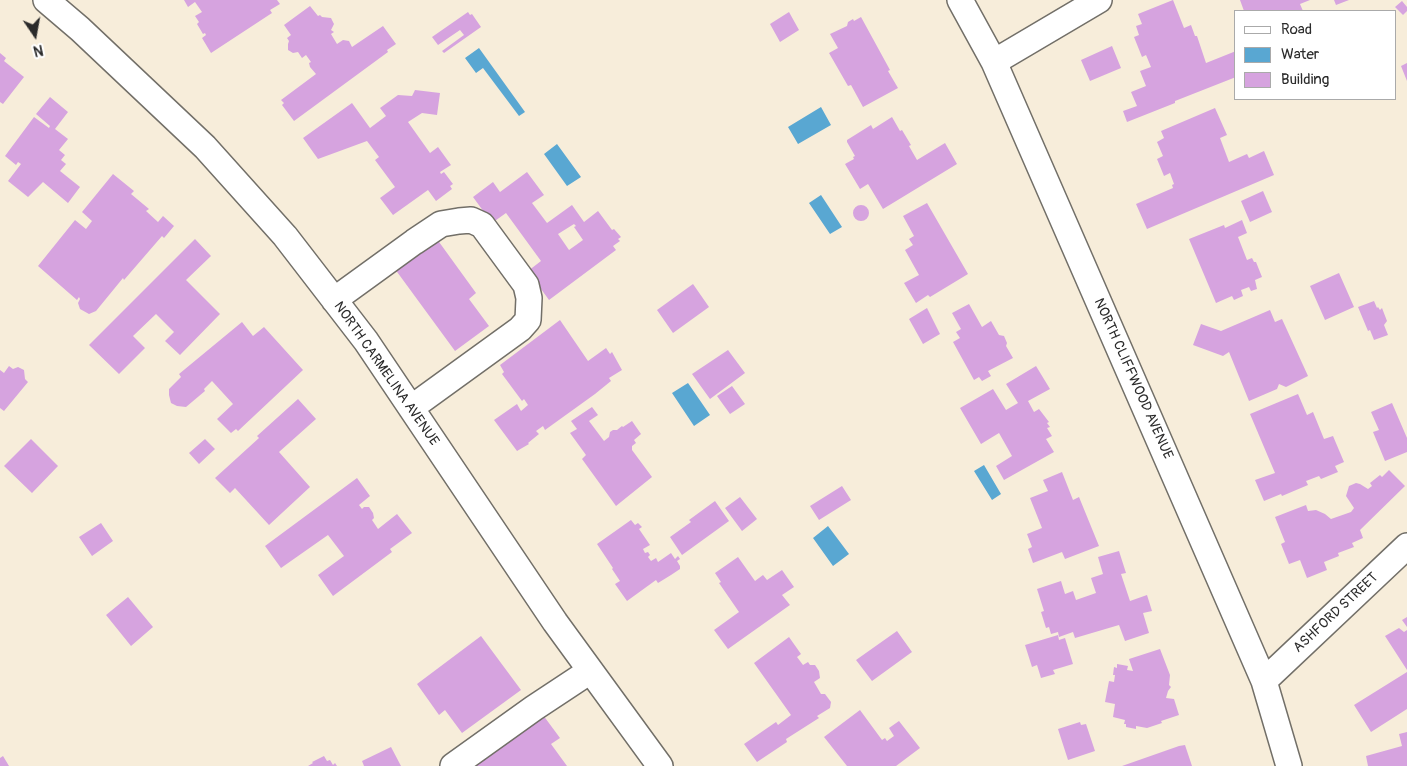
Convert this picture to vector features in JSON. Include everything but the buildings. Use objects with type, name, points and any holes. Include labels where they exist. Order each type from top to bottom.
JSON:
[{"type":"street","name":"NORTH CARMELINA AVENUE","points":[[46,0],[80,29],[205,147],[284,236],[366,340],[550,615],[660,766]]},
{"type":"street","name":"NORTH CLIFFWOOD AVENUE","points":[[960,0],[994,62],[1264,680],[1289,766]]},
{"type":"street","points":[[994,62],[1098,0]]},
{"type":"street","points":[[334,300],[441,224],[471,220],[482,225],[526,285],[529,298],[528,320],[520,329],[411,408]]},
{"type":"street","name":"ASHFORD STREET","points":[[1264,680],[1407,546]]},
{"type":"street","points":[[454,766],[534,708],[590,671]]},
{"type":"water","points":[[479,48],[525,112],[519,116],[483,68],[476,73],[465,58]]},
{"type":"water","points":[[821,107],[831,125],[798,144],[788,127]]},
{"type":"water","points":[[557,144],[581,177],[567,186],[544,154]]},
{"type":"water","points":[[821,195],[842,227],[830,234],[809,203]]},
{"type":"water","points":[[688,383],[710,415],[694,426],[672,393]]},
{"type":"water","points":[[984,465],[1001,494],[992,500],[974,471]]},
{"type":"water","points":[[828,526],[849,554],[833,566],[813,538]]}]
